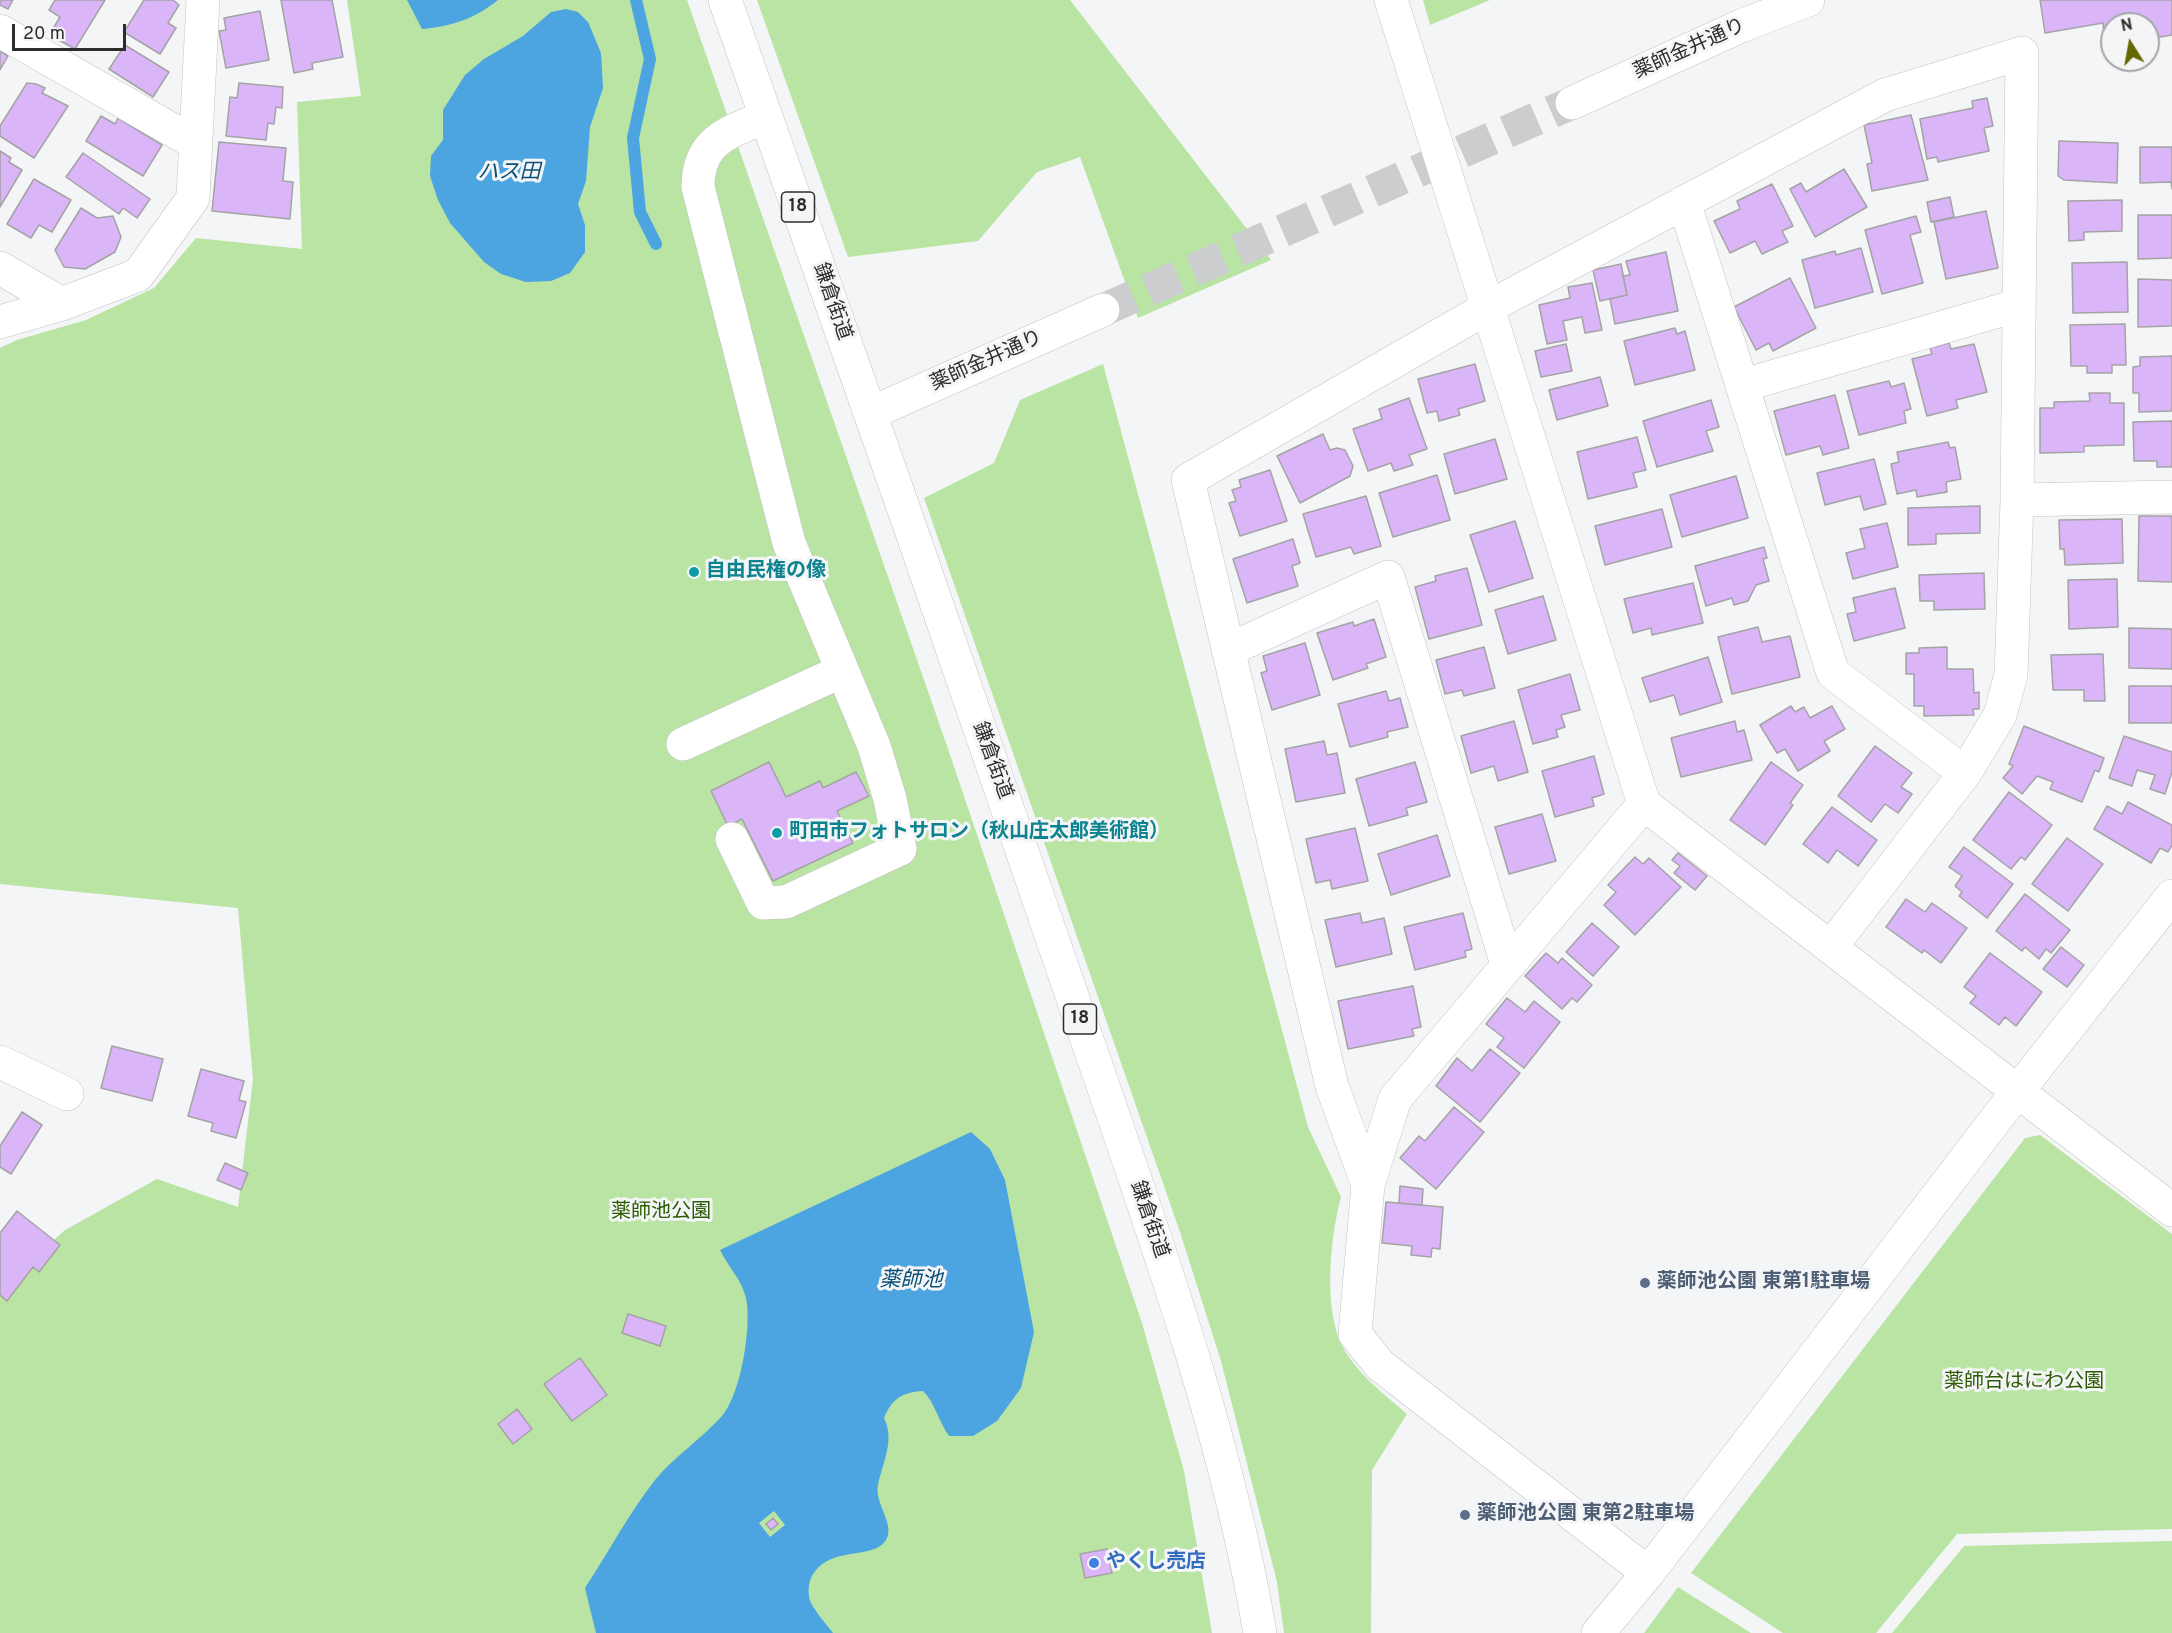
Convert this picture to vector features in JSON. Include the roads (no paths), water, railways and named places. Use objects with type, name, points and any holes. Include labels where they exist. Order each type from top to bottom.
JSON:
[{"type":"street","points":[[0,322],[62,304],[138,274],[193,198],[203,0]]},
{"type":"street","name":"鎌倉街道","points":[[725,0],[871,413],[1176,1303],[1219,1447],[1260,1633]]},
{"type":"street","points":[[1391,0],[1644,804],[2172,1210]]},
{"type":"street","name":"薬師金井通り","points":[[1572,103],[1741,26],[1808,0]]},
{"type":"street","points":[[0,31],[195,143]]},
{"type":"street","points":[[1368,1185],[1332,1086],[1188,480],[1487,308],[1885,95],[2022,52],[2017,500],[2011,675],[2000,715],[1965,772],[1831,947]]},
{"type":"street","points":[[732,839],[763,903],[786,902],[900,849],[890,799],[874,746],[789,543],[698,187],[698,170],[703,155],[723,135],[766,117]]},
{"type":"street","points":[[1684,202],[1744,385],[1833,673],[1965,772]]},
{"type":"street","points":[[0,268],[62,304]]},
{"type":"street","points":[[1744,385],[2019,305]]},
{"type":"street","name":"薬師金井通り","points":[[871,413],[1103,310]]},
{"type":"street","points":[[2017,500],[2172,497]]},
{"type":"street","points":[[1228,650],[1388,577],[1507,964]]},
{"type":"street","points":[[683,744],[842,671]]},
{"type":"street","points":[[1644,804],[1395,1099],[1368,1185],[1355,1334],[1380,1365],[1648,1573]]},
{"type":"street","points":[[1598,1633],[1648,1573],[2017,1092],[2172,896]]},
{"type":"street","points":[[0,1062],[67,1094]]},
{"type":"water","points":[[407,0],[498,0],[463,20],[422,29]]},
{"type":"water","name":"ハス田","points":[[566,9],[578,12],[588,22],[601,53],[603,88],[590,127],[586,181],[578,204],[585,225],[585,252],[570,273],[551,281],[526,282],[501,274],[484,262],[450,223],[438,200],[430,176],[431,156],[443,140],[443,110],[465,75],[484,59],[523,36],[551,12]]},
{"type":"water","name":"薬師池","points":[[971,1132],[990,1149],[1005,1180],[1034,1332],[1021,1388],[997,1421],[973,1436],[949,1436],[923,1391],[909,1393],[894,1401],[884,1418],[888,1443],[878,1485],[879,1498],[888,1526],[887,1538],[872,1550],[827,1561],[817,1569],[810,1581],[811,1603],[833,1633],[596,1633],[585,1588],[645,1493],[671,1464],[721,1417],[734,1393],[746,1342],[746,1298],[741,1284],[720,1250]],"holes":[[[774,1511],[785,1525],[770,1537],[759,1523]]]},
{"type":"waterway","points":[[636,0],[650,59],[633,138],[640,212],[656,244]]},
{"type":"tunnel","points":[[1103,310],[1572,103]]},
{"type":"place","name":"自由民権の像","points":[[694,572]]},
{"type":"place","name":"町田市フォトサロン（秋山庄太郎美術館）","points":[[777,833]]},
{"type":"place","name":"薬師池公園 東第1駐車場","points":[[1645,1283]]},
{"type":"place","name":"薬師池公園 東第2駐車場","points":[[1465,1515]]},
{"type":"place","name":"やくし売店","points":[[1094,1563]]},
{"type":"park label","name":"薬師池公園","points":[[661,1213]]},
{"type":"park label","name":"薬師台はにわ公園","points":[[2024,1383]]}]
